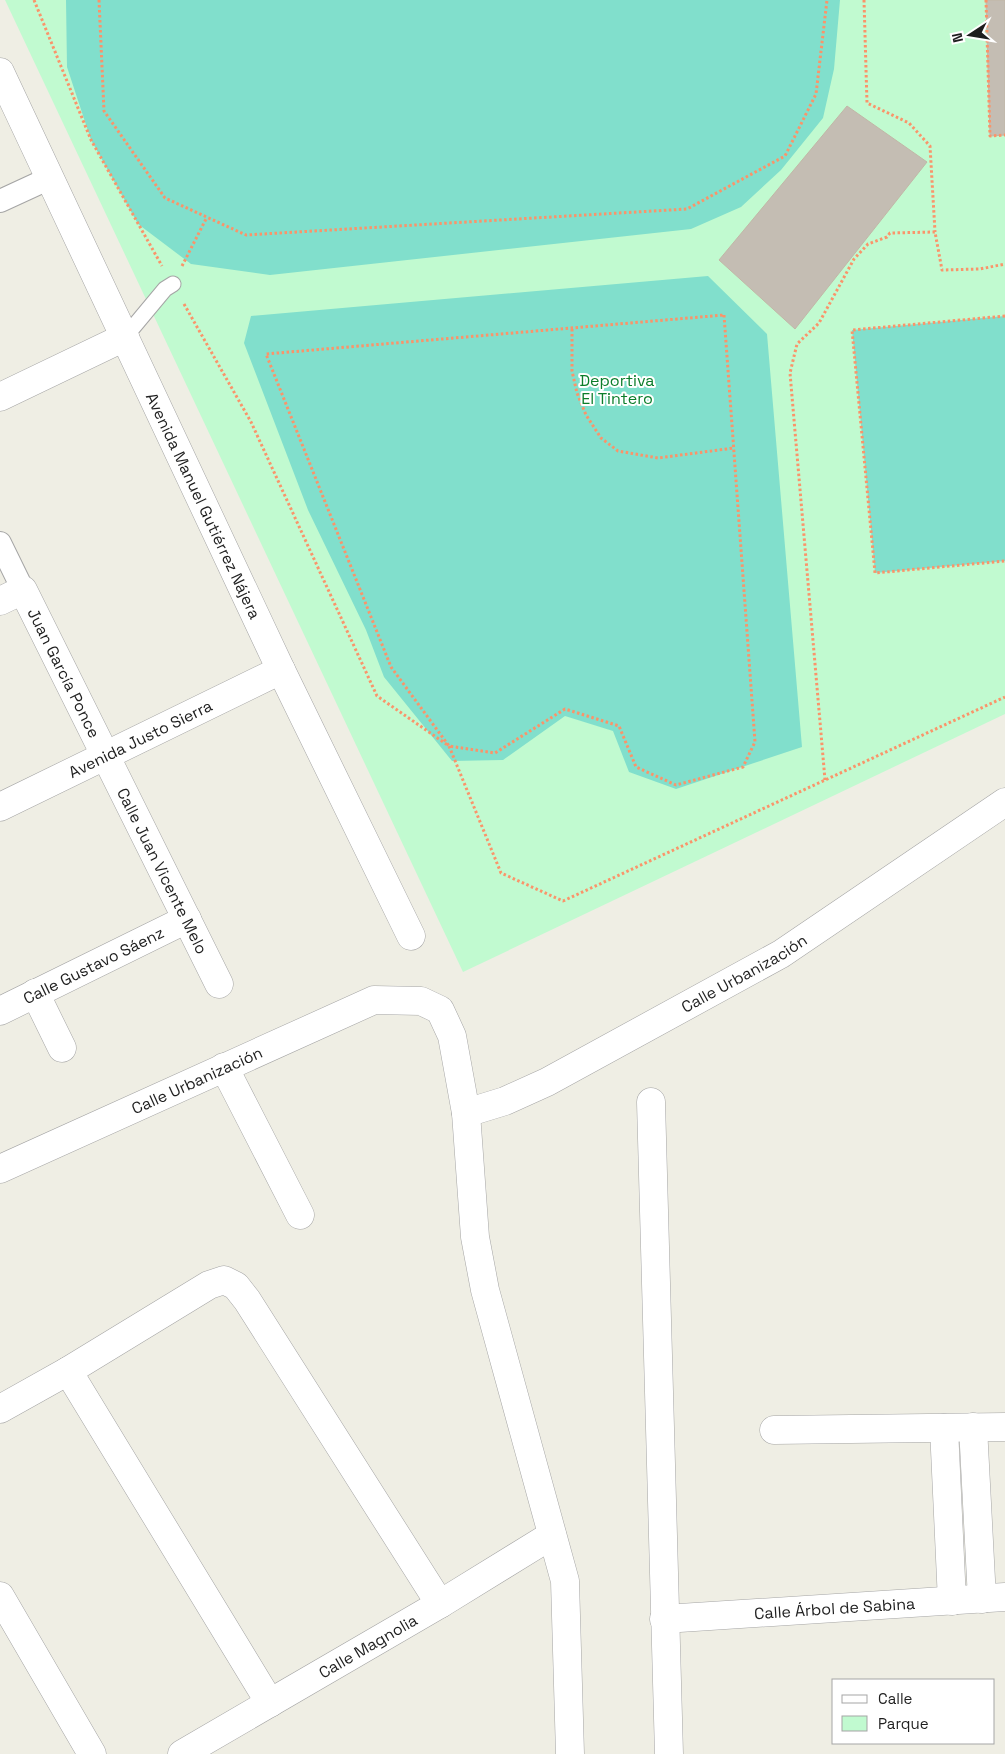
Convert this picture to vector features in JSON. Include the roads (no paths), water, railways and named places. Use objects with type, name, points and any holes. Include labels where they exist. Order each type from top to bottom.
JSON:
[{"type":"street","name":"Avenida Manuel Gutiérrez Nájera","points":[[0,72],[280,670],[411,936]]},
{"type":"street","points":[[0,201],[50,178]]},
{"type":"street","points":[[0,397],[125,337]]},
{"type":"street","points":[[0,544],[12,595]]},
{"type":"street","name":"Juan García Ponce","points":[[12,595],[106,755]]},
{"type":"street","name":"Avenida Justo Sierra","points":[[0,807],[280,670]]},
{"type":"street","name":"Calle Juan Vicente Melo","points":[[106,755],[219,984]]},
{"type":"street","name":"Calle Urbanización","points":[[466,1113],[505,1101],[547,1082],[781,954],[1005,802]]},
{"type":"street","name":"Calle Gustavo Sáenz","points":[[0,1011],[187,919]]},
{"type":"street","points":[[35,993],[62,1048]]},
{"type":"street","name":"Calle Urbanización","points":[[0,1168],[374,1000],[421,1001],[440,1010],[452,1036],[466,1113],[475,1237],[485,1290],[565,1581],[570,1754]]},
{"type":"street","points":[[224,1067],[300,1214]]},
{"type":"street","points":[[650,1102],[669,1754]]},
{"type":"street","points":[[0,1409],[68,1371],[209,1284],[224,1280],[236,1286],[247,1300],[440,1604]]},
{"type":"street","points":[[68,1371],[270,1702]]},
{"type":"street","points":[[974,1427],[994,1598]]},
{"type":"street","points":[[774,1430],[1005,1427]]},
{"type":"street","points":[[944,1428],[952,1601]]},
{"type":"street","name":"Calle Magnolia","points":[[182,1754],[440,1604],[552,1535]]},
{"type":"street","points":[[0,1596],[92,1754]]},
{"type":"street","name":"Calle Árbol de Sabina","points":[[664,1619],[994,1598]]},
{"type":"lane","points":[[125,337],[165,289],[173,284]]},
{"type":"park label","name":"Deportiva El Tintero","points":[[617,389]]}]
